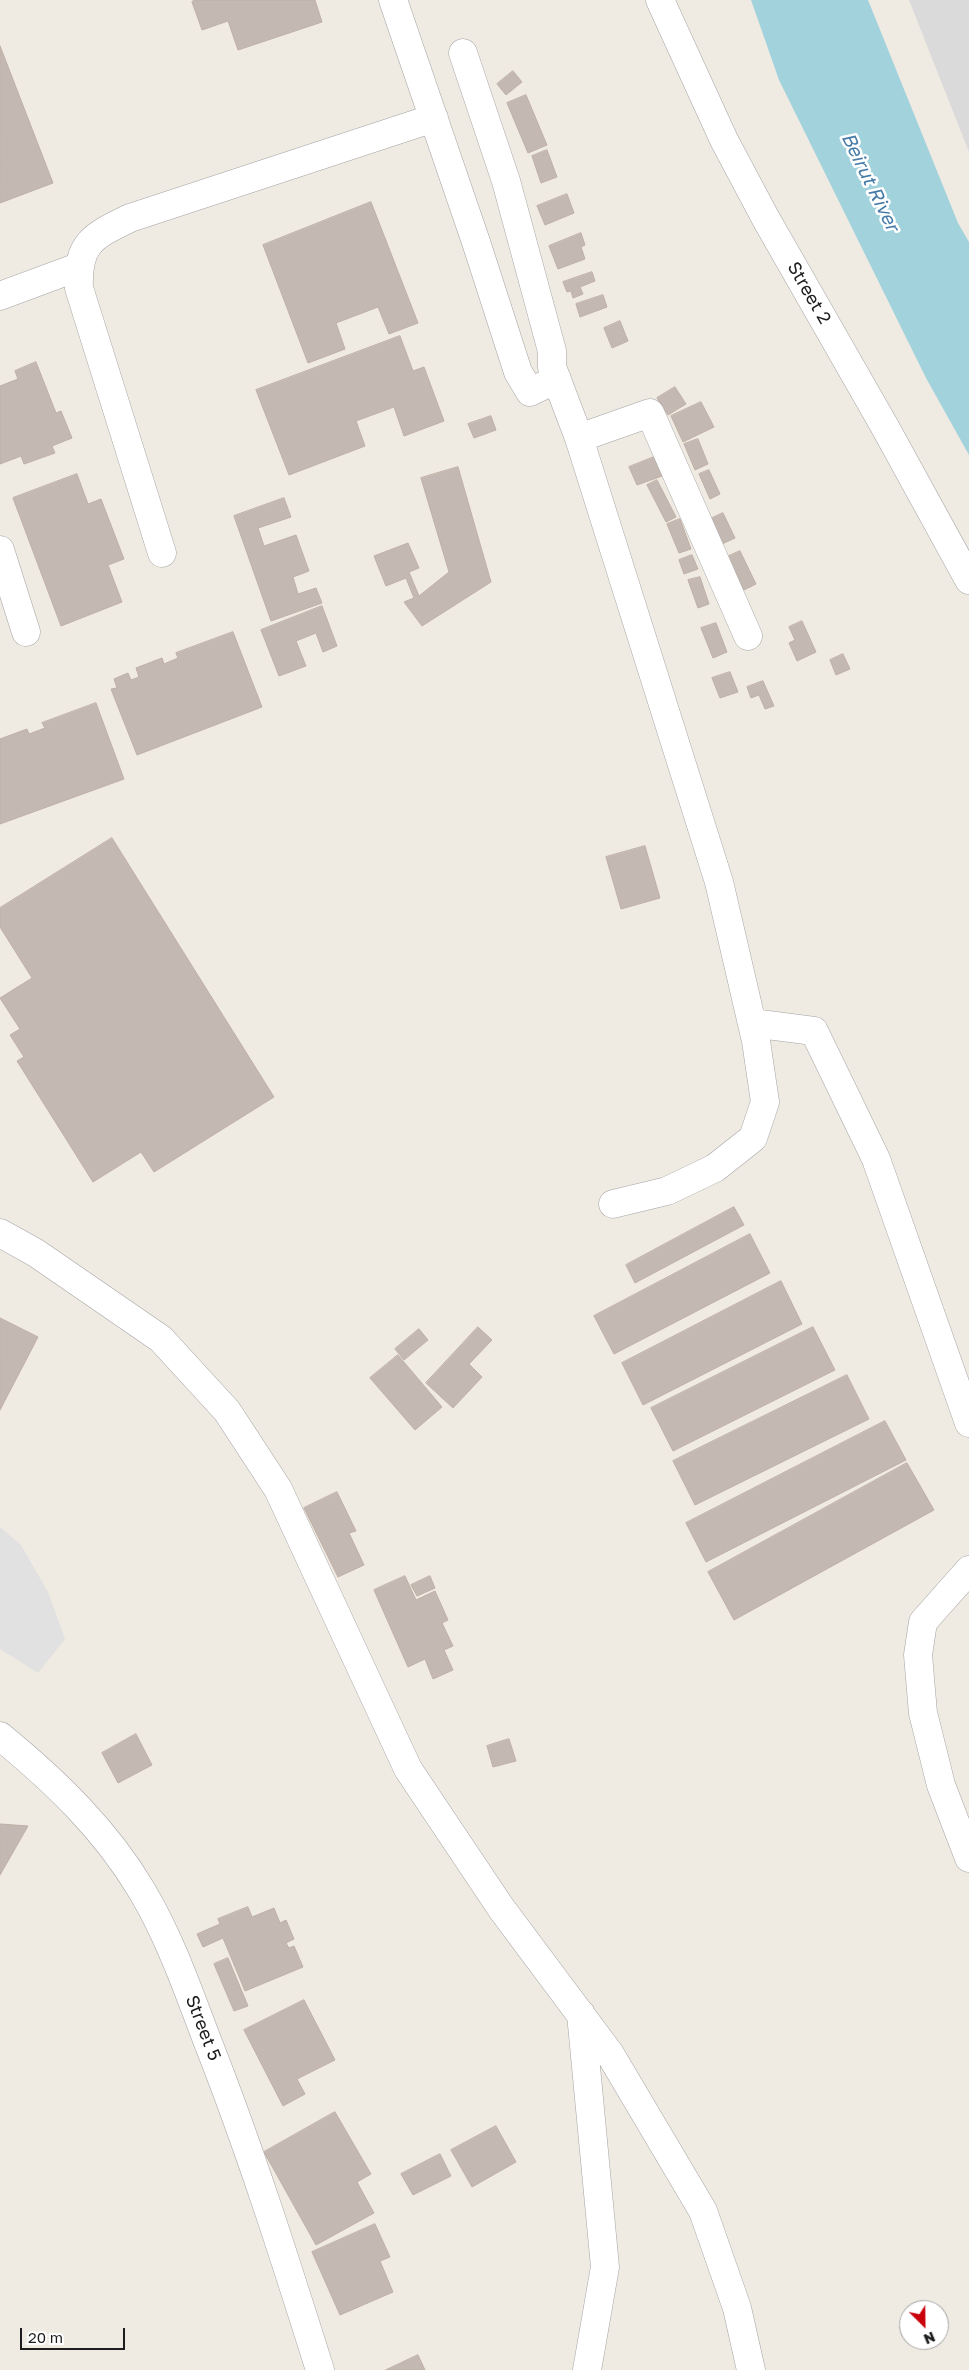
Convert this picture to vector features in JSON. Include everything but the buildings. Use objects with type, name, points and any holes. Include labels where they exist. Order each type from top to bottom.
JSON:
[{"type":"street","points":[[393,0],[518,372],[530,392],[557,379]]},
{"type":"street","name":"Street 2","points":[[660,0],[724,140],[766,219],[885,427],[969,580]]},
{"type":"street","points":[[463,53],[506,180],[552,351],[552,367],[579,438],[719,882],[752,1023],[765,1102],[754,1138],[715,1168],[667,1191],[613,1204]]},
{"type":"street","points":[[162,553],[79,288],[78,267],[85,248],[100,233],[130,218],[434,118]]},
{"type":"street","points":[[0,296],[78,267]]},
{"type":"street","points":[[579,438],[650,414],[748,636]]},
{"type":"street","points":[[0,550],[26,632]]},
{"type":"street","points":[[752,1023],[814,1031],[876,1159],[969,1423]]},
{"type":"street","points":[[0,1234],[36,1253],[161,1339],[227,1411],[278,1489],[408,1768],[501,1908],[610,2054],[703,2211],[737,2308],[751,2370]]},
{"type":"street","points":[[969,1570],[923,1622],[918,1656],[924,1713],[941,1785],[969,1858]]},
{"type":"street","name":"Street 5","points":[[0,1736],[45,1773],[96,1825],[147,1900],[176,1958],[220,2074],[277,2234],[320,2370]]},
{"type":"street","points":[[580,2013],[605,2268],[587,2370]]},
{"type":"shaded area","points":[[909,0],[969,0],[969,152]]},
{"type":"shaded area","points":[[0,1527],[21,1545],[48,1592],[65,1639],[38,1673],[0,1649]]},
{"type":"water","name":"Beirut River","points":[[751,0],[868,0],[958,223],[969,242],[969,455],[926,378],[779,80]]}]
